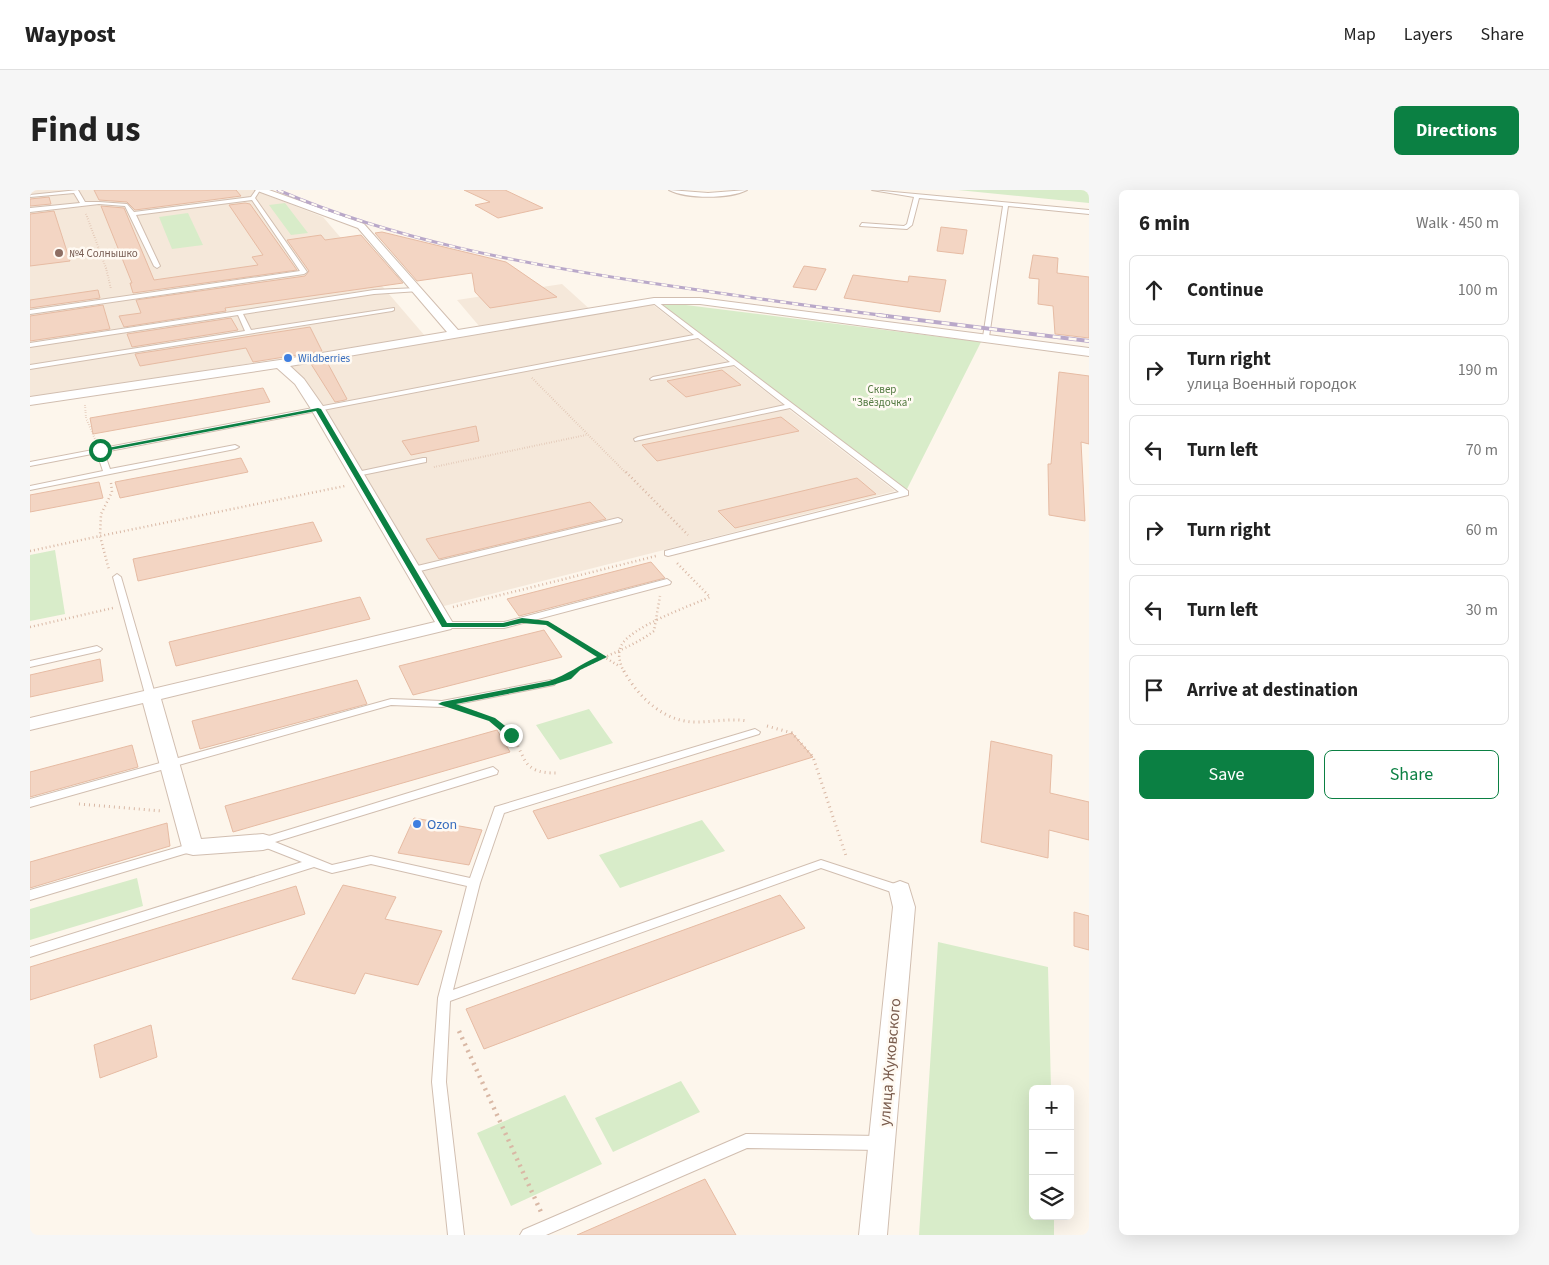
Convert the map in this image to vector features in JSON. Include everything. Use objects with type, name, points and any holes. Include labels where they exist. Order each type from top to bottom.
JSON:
[{"type":"street","points":[[257,193],[362,226],[456,335]]},
{"type":"street","points":[[30,400],[280,364],[654,301],[700,301],[1089,352]]},
{"type":"street","points":[[30,724],[446,616],[412,570],[318,409],[300,382],[280,364]]},
{"type":"street","points":[[150,694],[171,763],[193,847],[263,842]]},
{"type":"street","name":"улица Жуковского","points":[[873,1235],[904,907],[900,890]]},
{"type":"lane","points":[[671,190],[695,194],[745,190]]},
{"type":"lane","points":[[874,190],[917,196],[1089,212]]},
{"type":"lane","points":[[30,196],[76,191],[83,204]]},
{"type":"lane","points":[[30,312],[304,272],[257,193],[133,214]]},
{"type":"lane","points":[[862,225],[905,228],[909,225],[917,196]]},
{"type":"lane","points":[[30,210],[99,202],[127,205],[157,266]]},
{"type":"lane","points":[[986,337],[1006,204]]},
{"type":"lane","points":[[30,345],[374,292],[416,290]]},
{"type":"lane","points":[[654,301],[905,493],[668,553]]},
{"type":"lane","points":[[30,367],[392,309]]},
{"type":"lane","points":[[240,313],[249,332]]},
{"type":"lane","points":[[30,464],[699,336]]},
{"type":"lane","points":[[653,379],[735,363]]},
{"type":"lane","points":[[638,438],[790,406]]},
{"type":"lane","points":[[30,488],[236,447]]},
{"type":"lane","points":[[100,450],[107,472]]},
{"type":"lane","points":[[357,474],[422,460]]},
{"type":"lane","points":[[412,570],[618,520]]},
{"type":"lane","points":[[113,574],[150,694]]},
{"type":"lane","points":[[446,616],[504,625],[667,582]]},
{"type":"lane","points":[[30,664],[97,649]]},
{"type":"lane","points":[[30,803],[391,702],[442,704],[551,683]]},
{"type":"lane","points":[[456,1235],[439,1082],[444,998],[474,883],[499,810],[758,727]]},
{"type":"lane","points":[[263,842],[493,771]]},
{"type":"lane","points":[[263,842],[312,863],[332,869],[371,860],[474,883]]},
{"type":"lane","points":[[30,894],[193,847]]},
{"type":"lane","points":[[30,952],[312,863]]},
{"type":"lane","points":[[444,998],[821,864],[900,890]]},
{"type":"lane","points":[[528,1235],[746,1141],[882,1143]]},
{"type":"path","points":[[83,204],[106,268],[113,300]]},
{"type":"path","points":[[523,369],[698,545]]},
{"type":"path","points":[[95,390],[89,395],[85,405],[86,418],[100,450]]},
{"type":"path","points":[[107,472],[112,492],[101,514],[100,536],[113,574]]},
{"type":"path","points":[[30,551],[100,536]]},
{"type":"path","points":[[446,616],[668,553],[710,597],[656,622],[624,640],[621,650],[620,667]]},
{"type":"path","points":[[551,683],[568,677],[577,669],[642,640],[654,631],[661,590],[667,582]]},
{"type":"path","points":[[30,627],[119,606]]},
{"type":"path","points":[[522,620],[548,623],[620,667],[644,700],[658,712],[684,722],[736,718],[758,727],[792,733],[813,757],[846,856]]},
{"type":"path","points":[[442,704],[460,708],[500,724],[511,735],[521,756],[530,767],[543,774],[558,773]]},
{"type":"path","points":[[76,804],[165,811]]},
{"type":"path","points":[[444,998],[547,1226]]},
{"type":"shaded area","points":[[30,190],[254,190],[323,217],[425,336],[30,398]]},
{"type":"shaded area","points":[[562,284],[594,313],[652,304],[895,491],[440,607],[319,403],[291,365],[485,333],[457,300]]},
{"type":"green space","points":[[958,190],[1089,190],[1089,203]]},
{"type":"green space","points":[[285,203],[308,233],[291,235],[269,205]]},
{"type":"green space","points":[[188,213],[203,245],[172,249],[159,217]]},
{"type":"green space","name":"Сквер \"Звёздочка\"","points":[[654,301],[981,342],[905,493]]},
{"type":"green space","points":[[55,550],[65,614],[30,621],[30,555]]},
{"type":"green space","points":[[589,709],[613,743],[560,760],[536,725]]},
{"type":"green space","points":[[702,820],[725,851],[620,888],[599,855]]},
{"type":"green space","points":[[137,878],[143,906],[30,940],[30,909]]},
{"type":"green space","points":[[938,942],[1048,967],[1051,1085],[1029,1085],[1029,1220],[1054,1220],[1054,1235],[919,1235]]},
{"type":"green space","points":[[681,1081],[700,1112],[613,1152],[595,1118]]},
{"type":"green space","points":[[565,1095],[602,1164],[511,1206],[477,1133]]},
{"type":"building","points":[[94,190],[236,190],[241,196],[135,210],[127,202],[99,200]]},
{"type":"building","points":[[464,190],[505,190],[543,208],[498,218],[475,205],[490,202]]},
{"type":"building","points":[[49,197],[51,204],[30,206],[30,199]]},
{"type":"building","points":[[250,204],[297,270],[133,293],[130,283],[132,283],[101,206],[124,208],[154,280],[258,265],[252,257],[263,255],[229,205]]},
{"type":"building","points":[[54,211],[70,261],[30,266],[30,214]]},
{"type":"building","points":[[941,227],[967,230],[963,254],[937,251]]},
{"type":"building","points":[[382,232],[506,262],[557,297],[490,308],[475,292],[472,273],[417,281],[375,233]]},
{"type":"building","points":[[321,235],[325,240],[361,235],[403,283],[225,308],[226,311],[124,327],[119,316],[141,313],[136,300],[305,276],[309,271],[287,240]]},
{"type":"building","points":[[1033,255],[1058,258],[1057,273],[1089,277],[1089,338],[1055,334],[1053,306],[1038,304],[1039,279],[1029,278]]},
{"type":"building","points":[[804,266],[826,269],[816,290],[793,287]]},
{"type":"building","points":[[853,275],[908,282],[909,276],[946,280],[940,312],[844,298]]},
{"type":"building","points":[[98,290],[100,298],[30,308],[30,300]]},
{"type":"building","points":[[103,305],[110,329],[30,341],[30,316]]},
{"type":"building","points":[[231,318],[238,330],[132,347],[127,334]]},
{"type":"building","points":[[310,327],[322,351],[253,362],[246,348],[140,366],[135,354]]},
{"type":"building","points":[[327,362],[347,399],[335,402],[311,364]]},
{"type":"building","points":[[722,370],[741,385],[686,397],[667,381]]},
{"type":"building","points":[[1059,372],[1089,376],[1089,444],[1081,442],[1085,521],[1049,515],[1048,464],[1051,464]]},
{"type":"building","points":[[263,388],[270,402],[93,434],[90,418]]},
{"type":"building","points":[[781,417],[799,431],[657,461],[642,445]]},
{"type":"building","points":[[476,426],[479,441],[411,455],[402,441]]},
{"type":"building","points":[[241,458],[248,472],[120,498],[115,482]]},
{"type":"building","points":[[857,478],[876,494],[735,528],[718,511]]},
{"type":"building","points":[[99,482],[103,498],[30,512],[30,495]]},
{"type":"building","points":[[590,502],[606,519],[439,559],[426,539]]},
{"type":"building","points":[[313,522],[322,541],[138,581],[133,559]]},
{"type":"building","points":[[651,562],[665,578],[519,616],[507,599]]},
{"type":"building","points":[[360,597],[370,619],[176,666],[169,642]]},
{"type":"building","points":[[544,630],[562,657],[413,695],[399,666]]},
{"type":"building","points":[[100,659],[103,681],[30,697],[30,675]]},
{"type":"building","points":[[357,680],[367,704],[200,749],[192,721]]},
{"type":"building","points":[[497,730],[510,752],[233,832],[225,806]]},
{"type":"building","points":[[792,733],[813,757],[548,839],[533,811]]},
{"type":"building","points":[[991,741],[1052,755],[1050,793],[1089,802],[1089,840],[1049,830],[1048,858],[981,842]]},
{"type":"building","points":[[132,745],[138,767],[30,797],[30,772]]},
{"type":"building","points":[[414,818],[482,830],[469,865],[398,853]]},
{"type":"building","points":[[167,823],[170,846],[30,888],[30,862]]},
{"type":"building","points":[[343,885],[396,897],[385,919],[442,931],[418,985],[365,973],[355,994],[292,979]]},
{"type":"building","points":[[296,886],[305,914],[30,1000],[30,967]]},
{"type":"building","points":[[780,895],[805,928],[484,1049],[466,1009]]},
{"type":"building","points":[[1074,912],[1089,916],[1089,950],[1074,946]]},
{"type":"building","points":[[151,1025],[157,1057],[100,1078],[94,1045]]},
{"type":"building","points":[[705,1179],[736,1235],[577,1235]]},
{"type":"railway","points":[[278,190],[322,208],[367,223],[458,248],[504,258],[644,282],[888,316]]},
{"type":"railway","points":[[878,315],[1089,341]]},
{"type":"place","name":"№4 Солнышко","points":[[59,253]]},
{"type":"place","name":"Wildberries","points":[[288,358]]},
{"type":"place","name":"Ozon","points":[[417,824]]},
{"type":"route","points":[[100,450],[318,409],[444,625],[504,625],[522,620],[548,623],[603,657],[577,669],[568,677],[551,683],[442,704],[460,708],[492,720],[500,724],[511,735]]}]
